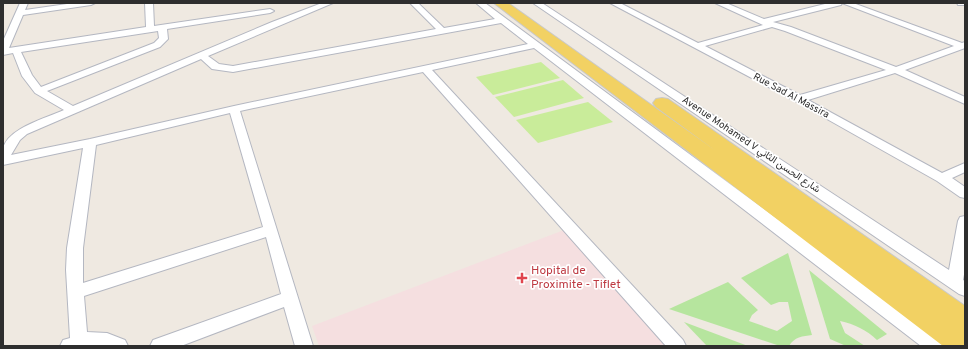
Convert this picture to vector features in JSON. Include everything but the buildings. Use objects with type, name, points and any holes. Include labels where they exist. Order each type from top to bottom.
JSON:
[{"type":"main road","points":[[517,3],[570,38],[965,321]]},
{"type":"main road","points":[[500,11],[965,346]]},
{"type":"street","points":[[24,3],[3,51],[150,29],[268,7],[275,24]]},
{"type":"street","points":[[20,13],[91,3]]},
{"type":"street","points":[[149,3],[150,29]]},
{"type":"street","points":[[3,160],[15,138],[23,132],[275,24],[329,3]]},
{"type":"street","points":[[414,3],[441,30]]},
{"type":"street","points":[[480,3],[500,11],[535,45],[935,346]]},
{"type":"street","name":"Avenue Mohamed V شارع الحسن الثاني","points":[[537,3],[960,285]]},
{"type":"street","name":"Rue Sad Al Massira","points":[[618,3],[696,46],[799,99],[942,178],[965,194]]},
{"type":"street","points":[[719,3],[767,23],[788,29],[896,70],[965,101]]},
{"type":"street","points":[[696,46],[767,23],[838,3]]},
{"type":"street","points":[[846,3],[964,46]]},
{"type":"street","points":[[202,55],[213,66],[223,69],[233,69],[441,30],[500,11]]},
{"type":"street","points":[[39,91],[157,45],[164,39],[162,27]]},
{"type":"street","points":[[3,160],[90,143],[234,109],[535,45]]},
{"type":"street","points":[[799,99],[896,70],[964,46]]},
{"type":"street","points":[[16,50],[27,76],[39,91],[73,111]]},
{"type":"street","points":[[425,68],[677,346]]},
{"type":"street","points":[[234,109],[271,230],[304,346]]},
{"type":"street","points":[[90,143],[75,248],[74,344],[95,339],[109,340],[119,346]]},
{"type":"street","points":[[942,178],[965,167]]},
{"type":"street","points":[[960,285],[965,221]]},
{"type":"street","points":[[75,292],[271,230]]},
{"type":"street","points":[[159,346],[290,298]]},
{"type":"shaded area","name":"Hopital de Proximite - Tiflet","points":[[564,230],[666,346],[319,346],[312,326]]},
{"type":"green space","points":[[541,62],[560,78],[493,95],[476,77]]},
{"type":"green space","points":[[563,80],[584,98],[514,117],[495,97]]},
{"type":"green space","points":[[588,102],[613,122],[538,143],[516,120]]},
{"type":"green space","points":[[788,253],[812,335],[796,339],[789,346],[780,346],[669,309],[728,282],[758,310],[752,315],[749,321],[777,331],[792,321],[788,302],[779,302],[771,305],[741,278]]},
{"type":"green space","points":[[809,270],[887,334],[877,340],[860,328],[840,321],[845,333],[865,346],[846,346],[830,339]]},
{"type":"green space","points":[[684,322],[748,346],[707,346]]},
{"type":"place","name":"Hopital de Proximite - Tiflet","points":[[522,278]]}]
